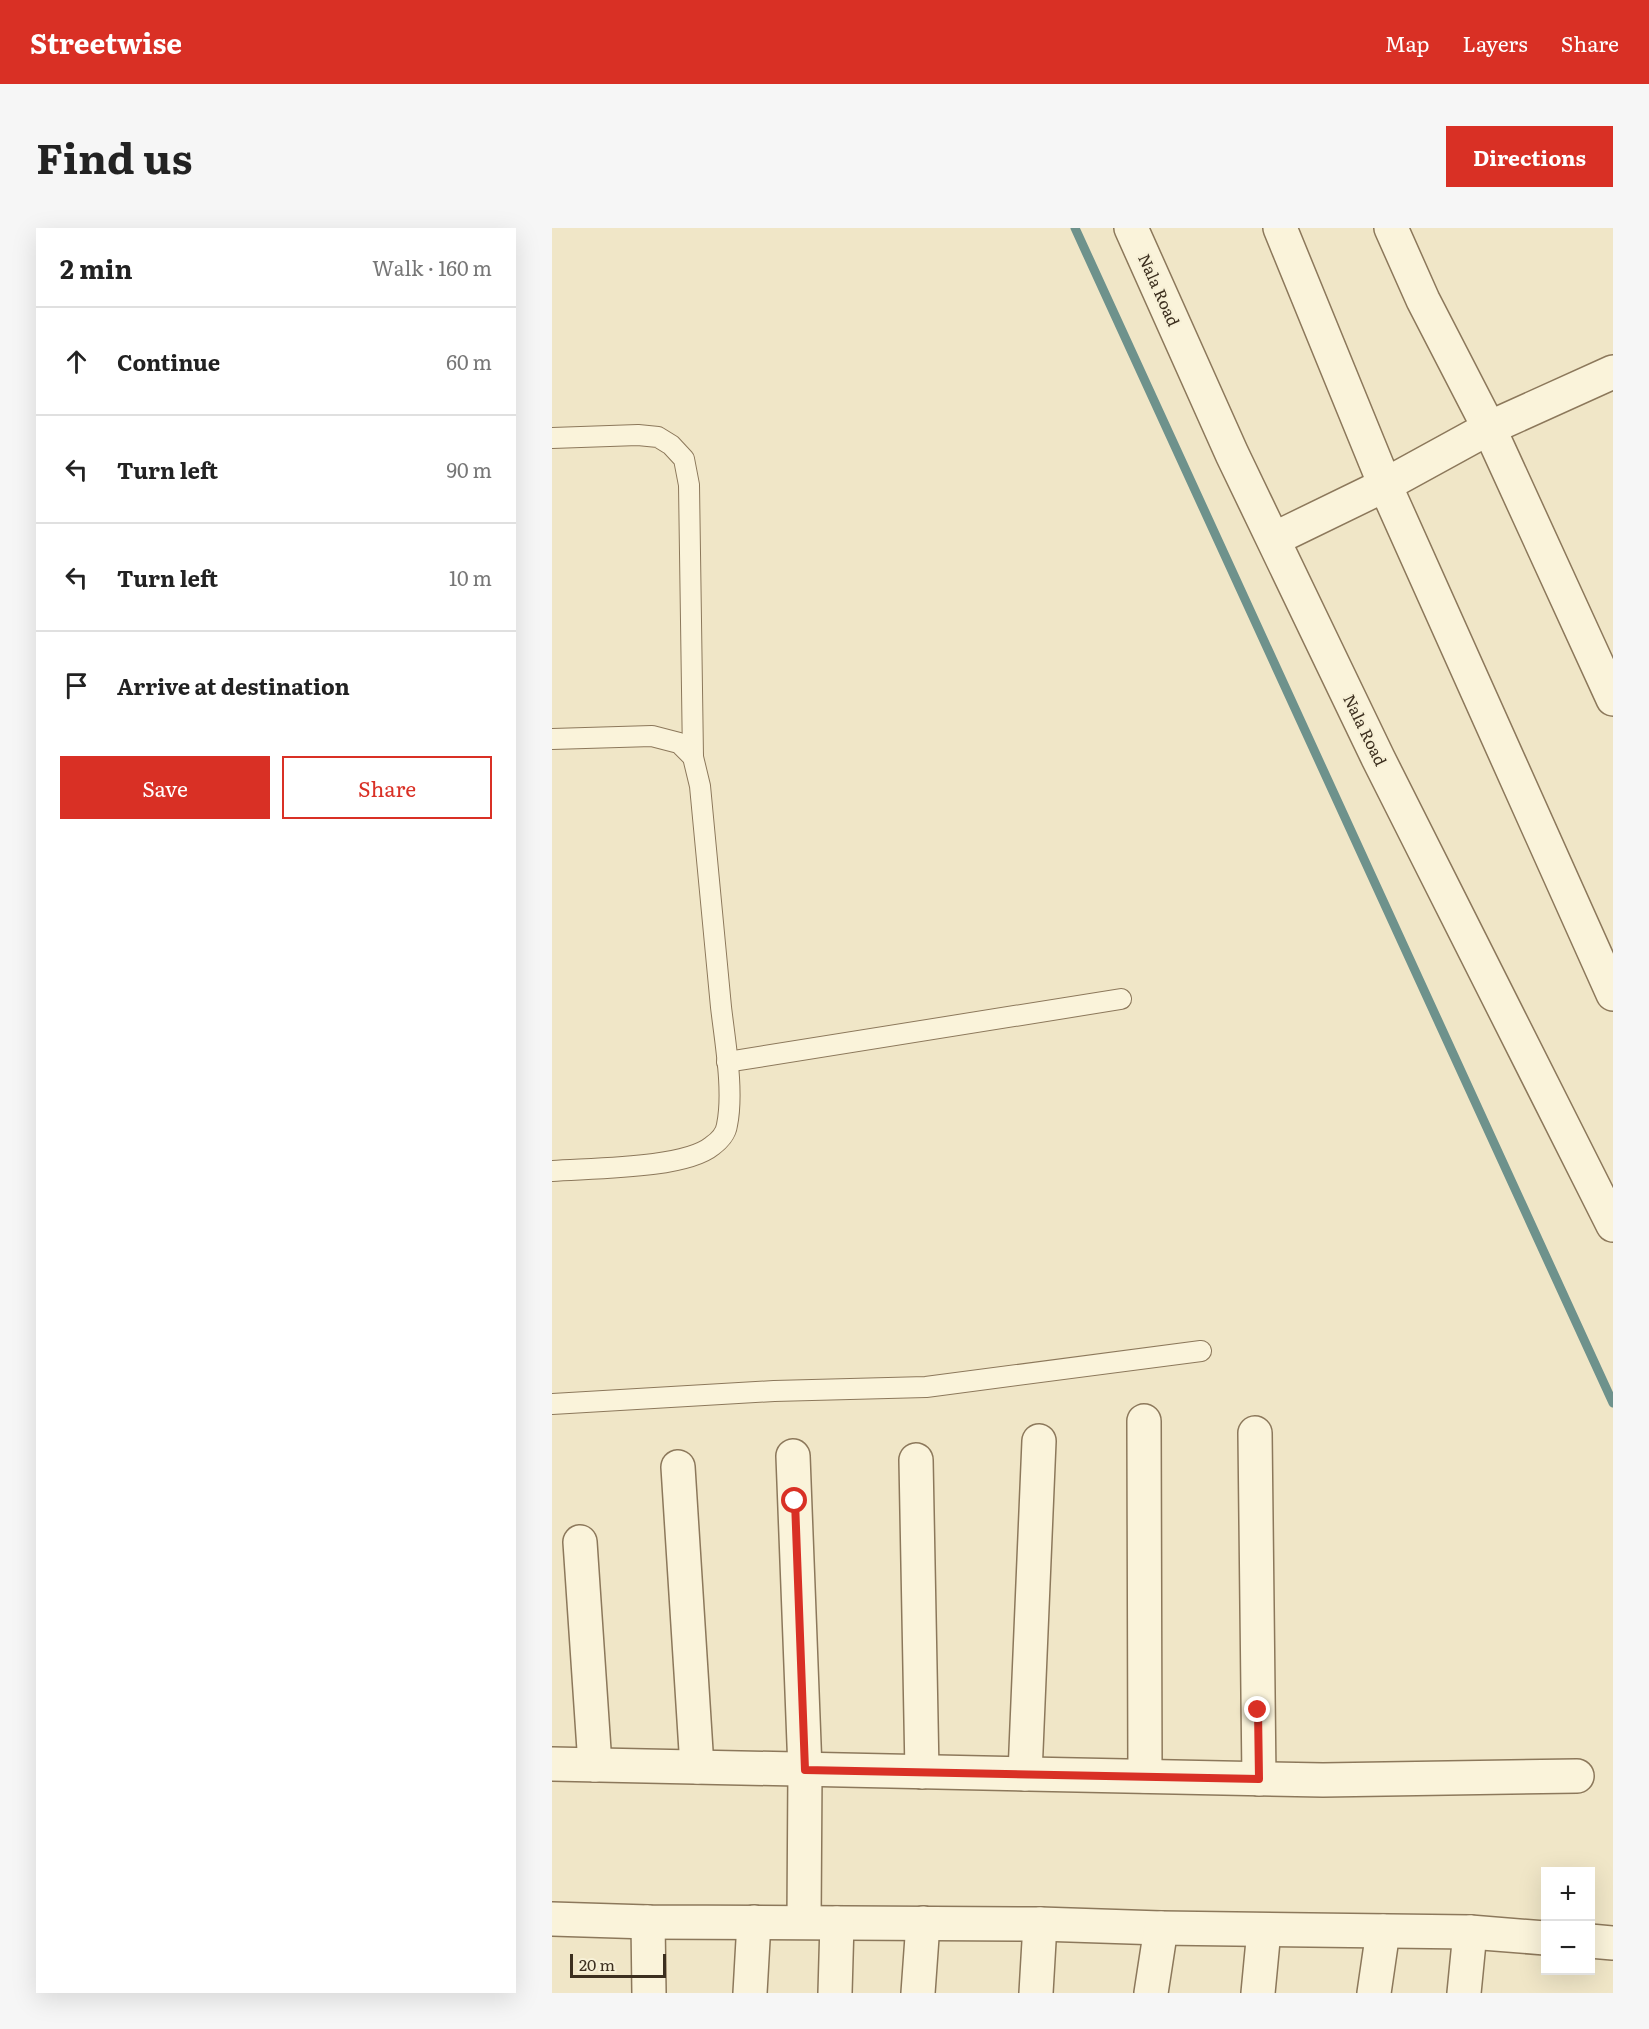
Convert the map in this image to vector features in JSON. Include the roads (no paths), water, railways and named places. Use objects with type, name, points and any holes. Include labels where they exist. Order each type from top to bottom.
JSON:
[{"type":"street","name":"Nala Road","points":[[1131,228],[1228,443],[1384,769],[1613,1225]]},
{"type":"street","points":[[1280,228],[1385,485],[1613,994]]},
{"type":"street","points":[[1391,228],[1423,300],[1489,428],[1613,699]]},
{"type":"street","points":[[1274,539],[1385,485],[1489,428],[1613,372]]},
{"type":"street","points":[[1144,1421],[1145,1776]]},
{"type":"street","points":[[1255,1433],[1259,1779]]},
{"type":"street","points":[[1025,1774],[1039,1441]]},
{"type":"street","points":[[793,1456],[805,1770],[804,1922]]},
{"type":"street","points":[[916,1460],[922,1772]]},
{"type":"street","points":[[678,1467],[697,1767]]},
{"type":"street","points":[[580,1542],[595,1765]]},
{"type":"street","points":[[552,1764],[1323,1780],[1577,1776]]},
{"type":"street","points":[[552,1919],[648,1922],[1040,1924],[1264,1930],[1470,1932],[1541,1938]]},
{"type":"street","points":[[648,1922],[649,1993]]},
{"type":"street","points":[[750,1993],[754,1922]]},
{"type":"street","points":[[835,1993],[837,1923]]},
{"type":"street","points":[[918,1993],[923,1923]]},
{"type":"street","points":[[1036,1993],[1040,1924]]},
{"type":"street","points":[[1151,1993],[1161,1928]]},
{"type":"street","points":[[1258,1993],[1264,1930]]},
{"type":"street","points":[[1374,1993],[1383,1931]]},
{"type":"street","points":[[1464,1993],[1470,1932]]},
{"type":"street","points":[[1595,1941],[1613,1943]]},
{"type":"lane","points":[[552,438],[638,435],[658,437],[671,445],[684,459],[689,485],[693,757],[700,786],[727,1062],[729,1112],[727,1128],[718,1141],[709,1149],[693,1156],[664,1163],[552,1171]]},
{"type":"lane","points":[[552,739],[652,736],[679,742],[693,757]]},
{"type":"lane","points":[[727,1062],[1121,999]]},
{"type":"lane","points":[[552,1404],[774,1391],[926,1387],[1201,1351]]},
{"type":"waterway","points":[[1075,228],[1613,1403]]}]
